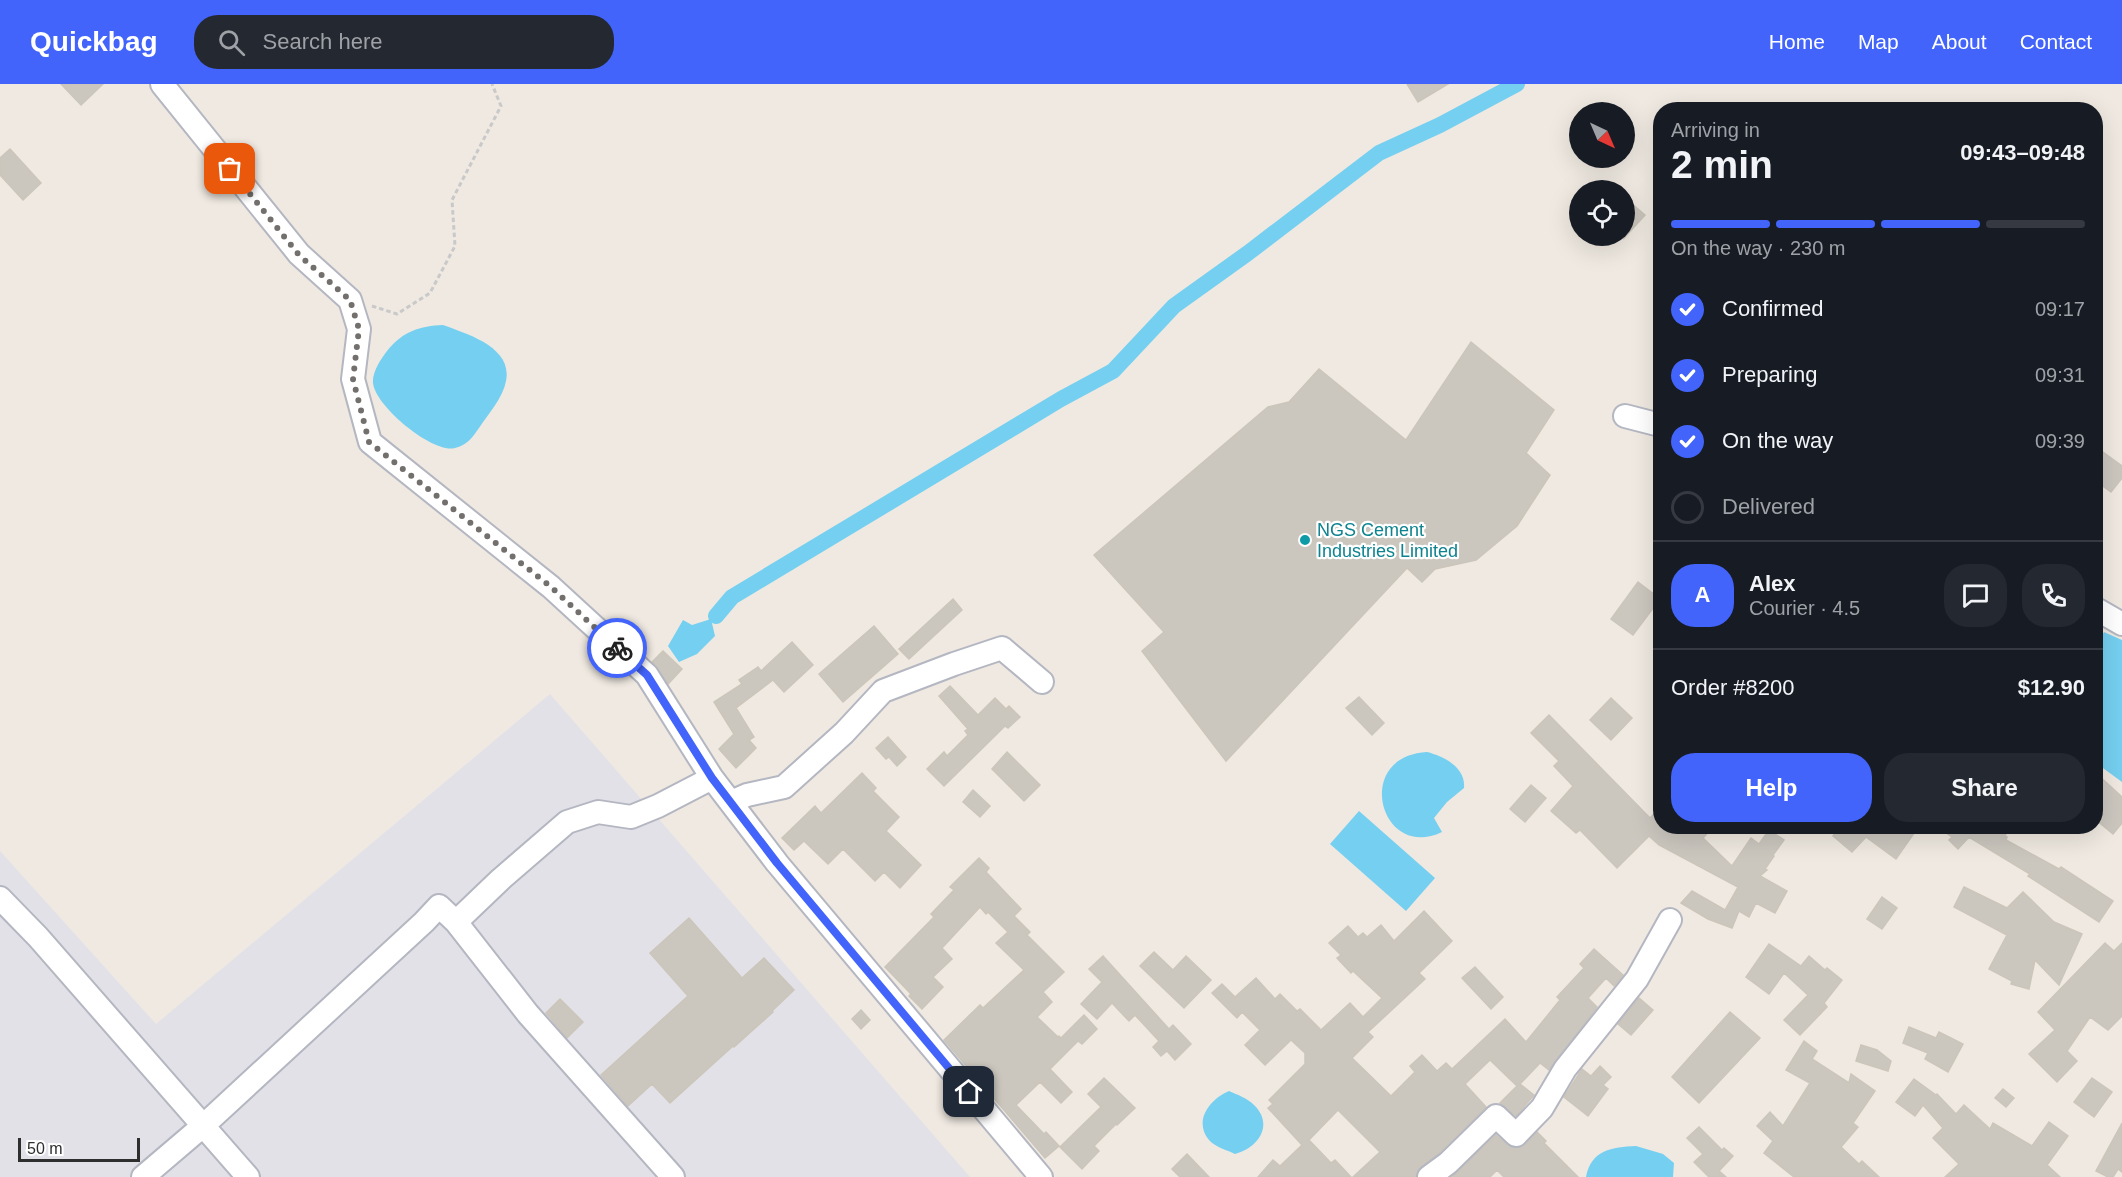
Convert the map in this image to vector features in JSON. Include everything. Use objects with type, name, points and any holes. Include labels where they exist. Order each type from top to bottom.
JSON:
[{"type":"street","points":[[162,84],[299,255],[350,300],[359,329],[353,379],[369,442],[551,587],[647,675],[712,778],[777,863],[1041,1177]]},
{"type":"street","points":[[1625,416],[1653,423]]},
{"type":"street","points":[[2103,613],[2122,624]]},
{"type":"street","points":[[731,802],[747,795],[784,787],[844,733],[883,691],[1002,648],[1042,682]]},
{"type":"street","points":[[456,922],[501,879],[567,822],[598,812],[632,817],[712,778]]},
{"type":"street","points":[[0,897],[38,937],[248,1177]]},
{"type":"street","points":[[143,1177],[204,1125],[439,906],[456,922],[528,1014],[674,1177]]},
{"type":"street","points":[[1429,1177],[1448,1163],[1496,1116],[1516,1135],[1542,1108],[1565,1069],[1637,979],[1670,920]]},
{"type":"path","points":[[350,300],[398,314],[430,293],[455,246],[452,200],[501,105],[492,84]]},
{"type":"shaded area","points":[[550,694],[970,1177],[0,1177],[0,851],[156,1024]]},
{"type":"water","points":[[443,325],[486,344],[502,359],[506,369],[506,381],[495,406],[471,438],[455,448],[433,444],[406,426],[384,404],[376,393],[373,383],[374,374],[380,362],[399,339],[419,328]]},
{"type":"water","points":[[711,619],[715,636],[697,654],[679,662],[668,646],[683,620],[692,625]]},
{"type":"water","points":[[2104,632],[2122,640],[2122,782],[2103,768]]},
{"type":"water","points":[[1427,752],[1440,756],[1457,768],[1464,781],[1464,788],[1447,802],[1434,818],[1442,832],[1420,837],[1403,833],[1390,821],[1383,805],[1382,787],[1389,770],[1404,758]]},
{"type":"water","points":[[1359,811],[1435,878],[1406,911],[1330,844]]},
{"type":"water","points":[[1229,1091],[1251,1103],[1260,1112],[1263,1120],[1261,1134],[1257,1141],[1244,1151],[1235,1154],[1209,1140],[1204,1133],[1203,1125],[1203,1118],[1210,1105]]},
{"type":"water","points":[[1636,1146],[1663,1154],[1674,1163],[1673,1177],[1586,1177],[1593,1161],[1604,1152],[1619,1147]]},
{"type":"building","points":[[61,84],[103,84],[81,105]]},
{"type":"building","points":[[1407,84],[1448,84],[1418,102]]},
{"type":"building","points":[[10,149],[41,183],[23,200],[0,175],[0,158]]},
{"type":"building","points":[[1635,206],[1645,215],[1635,226]]},
{"type":"building","name":"NGS Cement Industries Limited","points":[[1471,342],[1554,410],[1526,453],[1550,475],[1517,526],[1476,560],[1435,569],[1422,582],[1407,568],[1226,761],[1142,651],[1164,632],[1094,555],[1268,407],[1289,402],[1319,369],[1406,440]]},
{"type":"building","points":[[2103,452],[2122,466],[2122,478],[2111,492],[2103,486]]},
{"type":"building","points":[[1638,582],[1653,594],[1653,608],[1633,635],[1611,619]]},
{"type":"building","points":[[953,599],[962,610],[909,659],[899,649]]},
{"type":"building","points":[[874,626],[898,654],[843,702],[819,674]]},
{"type":"building","points":[[792,642],[813,665],[784,692],[773,680],[736,708],[754,737],[749,740],[756,748],[736,768],[719,749],[734,734],[714,702],[742,684],[739,680],[758,667],[761,671]]},
{"type":"building","points":[[663,651],[682,669],[668,684],[652,662]]},
{"type":"building","points":[[950,686],[978,715],[995,698],[1006,709],[1009,706],[1020,717],[1008,728],[1005,726],[944,786],[927,769],[944,752],[947,756],[968,735],[965,731],[968,729],[939,696]]},
{"type":"building","points":[[1359,697],[1384,723],[1372,735],[1346,708]]},
{"type":"building","points":[[1611,698],[1632,718],[1611,740],[1590,720]]},
{"type":"building","points":[[1549,715],[1650,818],[1653,815],[1653,834],[1707,834],[1703,838],[1732,866],[1751,838],[1759,844],[1766,834],[1775,834],[1784,840],[1765,869],[1767,870],[1760,876],[1787,891],[1775,913],[1756,903],[1749,917],[1739,911],[1732,928],[1708,919],[1681,903],[1692,891],[1725,910],[1738,887],[1659,845],[1649,836],[1617,868],[1580,830],[1576,833],[1551,811],[1573,786],[1554,766],[1559,761],[1531,733]]},
{"type":"building","points":[[888,737],[906,757],[897,766],[889,757],[886,759],[876,748]]},
{"type":"building","points":[[1007,752],[1040,785],[1024,801],[992,769]]},
{"type":"building","points":[[862,773],[876,788],[873,791],[899,817],[886,831],[921,865],[900,888],[884,872],[875,881],[843,849],[828,864],[804,841],[794,850],[782,838],[815,806],[821,813]]},
{"type":"building","points":[[2103,779],[2122,797],[2122,823],[2113,834],[2103,826]]},
{"type":"building","points":[[1531,785],[1546,798],[1525,822],[1510,809]]},
{"type":"building","points":[[973,790],[990,806],[980,817],[963,802]]},
{"type":"building","points":[[1835,834],[1913,834],[1896,859],[1866,837],[1852,852],[1833,836]]},
{"type":"building","points":[[1948,834],[2006,834],[2006,840],[2059,869],[2061,867],[2113,901],[2099,922],[2028,876],[2030,874],[1969,837],[1958,849],[1949,840],[1952,837]]},
{"type":"building","points":[[979,858],[989,868],[986,872],[1021,909],[1014,916],[1030,932],[1027,935],[1064,972],[1043,992],[1052,1002],[1037,1017],[1061,1038],[1084,1015],[1097,1029],[1082,1044],[1078,1041],[1050,1069],[1072,1092],[1061,1103],[1040,1082],[1016,1105],[1059,1146],[1045,1158],[944,1040],[980,1005],[983,1008],[1024,970],[996,943],[1008,932],[980,907],[942,948],[952,959],[933,977],[943,987],[922,1009],[885,967],[934,917],[931,914],[954,890],[950,887]]},
{"type":"building","points":[[1964,887],[2007,908],[2023,892],[2054,922],[2082,934],[2059,985],[2035,960],[2029,989],[2011,984],[2012,981],[1989,969],[2007,935],[1954,907]]},
{"type":"building","points":[[1882,897],[1897,908],[1882,929],[1867,919]]},
{"type":"building","points":[[1424,911],[1452,941],[1419,973],[1425,979],[1368,1032],[1373,1037],[1352,1058],[1391,1096],[1415,1072],[1410,1066],[1422,1055],[1437,1071],[1446,1063],[1452,1069],[1505,1019],[1526,1042],[1560,1000],[1557,997],[1584,968],[1580,964],[1594,949],[1623,975],[1614,986],[1606,978],[1588,998],[1597,1007],[1549,1070],[1540,1063],[1520,1084],[1534,1095],[1516,1116],[1500,1103],[1517,1086],[1490,1060],[1465,1084],[1486,1107],[1439,1153],[1421,1167],[1416,1177],[1353,1177],[1380,1152],[1338,1110],[1309,1140],[1331,1163],[1335,1160],[1351,1177],[1258,1177],[1273,1160],[1280,1166],[1302,1145],[1268,1108],[1273,1104],[1269,1100],[1305,1064],[1305,1053],[1291,1040],[1265,1065],[1245,1045],[1260,1030],[1242,1012],[1237,1018],[1212,993],[1222,984],[1235,997],[1256,978],[1275,999],[1280,994],[1297,1011],[1300,1009],[1321,1030],[1350,1003],[1363,1017],[1382,998],[1353,971],[1351,973],[1337,958],[1341,955],[1329,943],[1348,926],[1358,937],[1363,933],[1367,937],[1381,925],[1394,941]]},
{"type":"building","points":[[689,918],[742,978],[764,958],[794,990],[773,1012],[670,1103],[652,1084],[628,1106],[601,1075],[688,996],[650,953]]},
{"type":"building","points":[[2105,943],[2114,951],[2122,943],[2122,1016],[2108,1030],[2090,1017],[2067,1051],[2077,1061],[2057,1082],[2029,1054],[2055,1030],[2038,1012]]},
{"type":"building","points":[[1769,944],[1801,966],[1809,956],[1825,970],[1827,968],[1842,980],[1824,1003],[1827,1007],[1800,1035],[1784,1020],[1808,995],[1784,973],[1769,994],[1746,977]]},
{"type":"building","points":[[1154,952],[1173,970],[1186,956],[1211,980],[1184,1008],[1140,966]]},
{"type":"building","points":[[1103,956],[1169,1029],[1173,1025],[1191,1044],[1175,1060],[1167,1051],[1161,1056],[1153,1047],[1159,1041],[1135,1015],[1129,1021],[1112,1003],[1097,1019],[1081,1004],[1102,982],[1089,969]]},
{"type":"building","points":[[1475,967],[1503,997],[1491,1009],[1462,978]]},
{"type":"building","points":[[1639,998],[1653,1010],[1631,1035],[1618,1024]]},
{"type":"building","points":[[560,999],[583,1022],[567,1038],[546,1013]]},
{"type":"building","points":[[861,1010],[870,1020],[861,1029],[852,1019]]},
{"type":"building","points":[[1730,1012],[1760,1038],[1699,1103],[1672,1077]]},
{"type":"building","points":[[1909,1027],[1936,1038],[1939,1032],[1963,1044],[1948,1072],[1925,1059],[1928,1053],[1903,1043]]},
{"type":"building","points":[[1804,1041],[1817,1051],[1812,1059],[1849,1083],[1851,1074],[1875,1091],[1853,1123],[1858,1127],[1841,1147],[1859,1164],[1862,1161],[1879,1177],[1794,1177],[1764,1153],[1773,1141],[1757,1126],[1770,1112],[1783,1126],[1810,1083],[1786,1070]]},
{"type":"building","points":[[1861,1045],[1877,1050],[1891,1061],[1888,1071],[1856,1061]]},
{"type":"building","points":[[1600,1066],[1611,1077],[1603,1085],[1608,1089],[1588,1116],[1564,1097],[1582,1069],[1591,1076]]},
{"type":"building","points":[[1104,1078],[1135,1108],[1094,1146],[1099,1151],[1082,1169],[1060,1147],[1101,1107],[1088,1094]]},
{"type":"building","points":[[2092,1078],[2112,1092],[2094,1117],[2074,1102]]},
{"type":"building","points":[[1914,1079],[1937,1094],[1956,1114],[1964,1105],[1990,1129],[1993,1123],[2032,1146],[2049,1122],[2068,1136],[2047,1165],[2060,1177],[1945,1177],[1959,1164],[1933,1138],[1943,1128],[1923,1105],[1915,1116],[1896,1102]]},
{"type":"building","points":[[2003,1089],[2014,1098],[2006,1107],[1995,1098]]},
{"type":"building","points":[[2122,1123],[2122,1172],[2118,1169],[2113,1177],[2108,1177],[2096,1171]]},
{"type":"building","points":[[1699,1127],[1722,1150],[1724,1148],[1733,1156],[1719,1171],[1726,1177],[1709,1177],[1694,1162],[1703,1154],[1687,1138]]},
{"type":"building","points":[[1537,1132],[1546,1141],[1544,1143],[1578,1177],[1504,1177],[1497,1170],[1490,1177],[1452,1177],[1496,1135],[1507,1145],[1519,1148]]},
{"type":"building","points":[[1187,1154],[1209,1177],[1180,1177],[1172,1169]]},
{"type":"waterway","points":[[716,616],[732,597],[1061,399],[1113,371],[1174,306],[1379,153],[1440,125],[1517,84]]},
{"type":"way so far","points":[[230,169],[299,255],[350,300],[359,329],[353,379],[369,442],[551,587],[617,648]]},
{"type":"place","name":"NGS Cement Industries Limited","points":[[1305,540]]},
{"type":"route","points":[[617,648],[647,675],[712,778],[777,863],[969,1092]]}]
